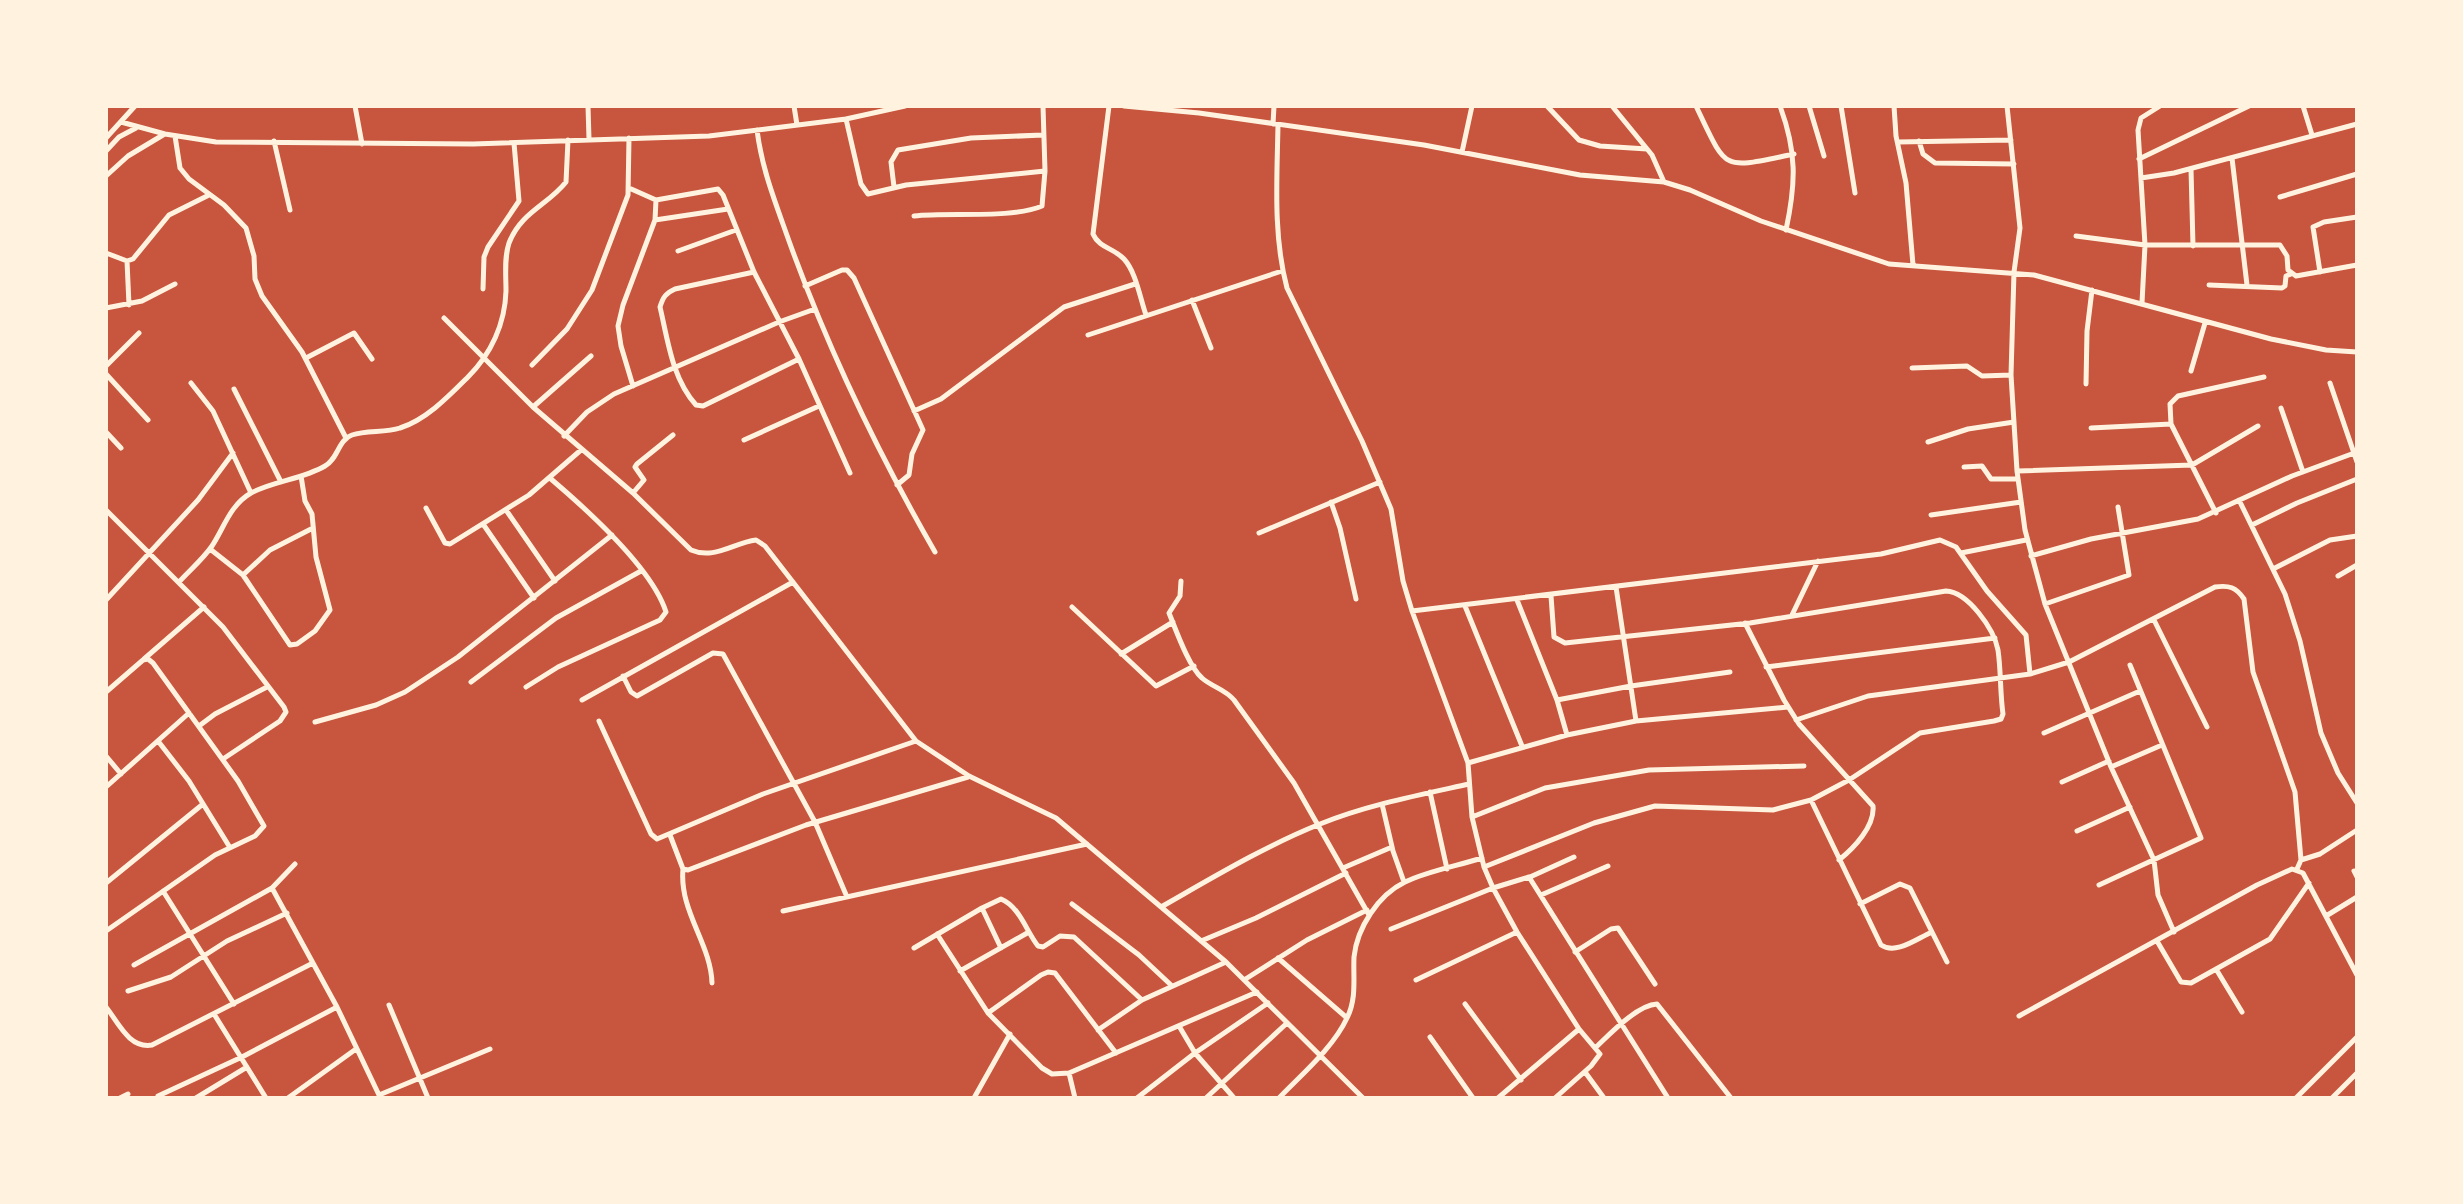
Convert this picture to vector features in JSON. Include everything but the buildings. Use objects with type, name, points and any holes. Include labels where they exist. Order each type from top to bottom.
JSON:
[{"type":"street","points":[[106,138],[135,106]]},
{"type":"street","points":[[355,106],[362,144]]},
{"type":"street","points":[[588,106],[589,139]]},
{"type":"street","points":[[794,106],[797,125]]},
{"type":"street","points":[[121,122],[136,128],[216,142],[514,143],[709,136],[846,119],[905,106]]},
{"type":"street","points":[[914,216],[999,213],[1039,208],[1044,202],[1043,106]]},
{"type":"street","points":[[1109,106],[1093,234],[1098,243],[1125,260],[1146,315]]},
{"type":"street","points":[[1124,106],[1199,110],[1462,152],[1580,175],[1664,182],[1786,230],[1889,264],[2014,272],[2303,346],[2357,352]]},
{"type":"street","points":[[1274,106],[1282,271],[1287,288],[1362,441],[1391,509],[1403,581],[1412,611],[1468,763],[1472,817],[1484,867],[1517,932],[1579,1029],[1600,1055],[1555,1098]]},
{"type":"street","points":[[1462,152],[1472,106]]},
{"type":"street","points":[[1547,106],[1579,140],[1600,146],[1647,149]]},
{"type":"street","points":[[1612,106],[1647,149],[1664,182]]},
{"type":"street","points":[[1696,106],[1720,155],[1730,162],[1753,162],[1794,154]]},
{"type":"street","points":[[1780,106],[1794,154],[1795,183],[1786,230]]},
{"type":"street","points":[[1809,106],[1824,156]]},
{"type":"street","points":[[1841,106],[1855,193]]},
{"type":"street","points":[[1894,106],[1906,183],[1913,265]]},
{"type":"street","points":[[2007,106],[2020,228],[2014,272],[2011,375],[2017,471],[2027,540],[2045,604],[2110,764],[2154,860],[2158,895],[2174,932]]},
{"type":"street","points":[[2142,303],[2145,245],[2139,122],[2160,106]]},
{"type":"street","points":[[2139,159],[2249,106]]},
{"type":"street","points":[[2303,106],[2312,135]]},
{"type":"street","points":[[846,119],[863,190],[873,195],[894,187],[1045,171]]},
{"type":"street","points":[[2141,178],[2191,169],[2357,124]]},
{"type":"street","points":[[106,151],[119,137],[136,128]]},
{"type":"street","points":[[757,130],[764,173],[805,286],[884,463],[935,552]]},
{"type":"street","points":[[106,176],[136,150],[165,134]]},
{"type":"street","points":[[894,187],[891,162],[898,150],[971,138],[1044,135]]},
{"type":"street","points":[[175,136],[180,168],[246,228],[254,256],[255,279],[262,296],[306,358],[346,438]]},
{"type":"street","points":[[532,365],[567,329],[584,306],[608,252],[629,188],[629,138]]},
{"type":"street","points":[[179,582],[210,549],[232,511],[251,493],[326,466],[346,438],[354,434],[387,431],[411,423],[448,396],[485,357],[499,331],[504,310],[508,245],[515,229],[534,208],[566,182],[568,140]]},
{"type":"street","points":[[1898,142],[2011,140]]},
{"type":"street","points":[[274,141],[290,210]]},
{"type":"street","points":[[1919,141],[1923,154],[1935,163],[2014,164]]},
{"type":"street","points":[[483,289],[484,257],[488,247],[519,201],[514,143]]},
{"type":"street","points":[[2232,158],[2247,285]]},
{"type":"street","points":[[2191,169],[2193,246]]},
{"type":"street","points":[[2280,197],[2357,174]]},
{"type":"street","points":[[629,188],[656,200],[715,189],[723,195],[754,272],[799,359],[850,473]]},
{"type":"street","points":[[127,261],[139,254],[169,215],[209,195]]},
{"type":"street","points":[[633,386],[618,326],[655,220],[656,200]]},
{"type":"street","points":[[655,220],[728,209]]},
{"type":"street","points":[[2320,272],[2313,227],[2324,222],[2357,217]]},
{"type":"street","points":[[678,251],[736,230]]},
{"type":"street","points":[[2076,236],[2145,245],[2280,245],[2285,250],[2288,270],[2296,276],[2357,265]]},
{"type":"street","points":[[106,253],[127,261]]},
{"type":"street","points":[[127,261],[129,305]]},
{"type":"street","points":[[805,286],[842,270],[852,274],[923,433],[912,454],[909,475],[897,486]]},
{"type":"street","points":[[1088,335],[1282,271]]},
{"type":"street","points":[[754,272],[668,292],[660,307],[674,368],[692,400],[696,405],[703,406],[799,359]]},
{"type":"street","points":[[2209,285],[2282,288],[2285,278],[2291,274]]},
{"type":"street","points":[[106,308],[129,305],[175,284]]},
{"type":"street","points":[[914,411],[941,399],[1064,307],[1135,284]]},
{"type":"street","points":[[2086,384],[2092,290]]},
{"type":"street","points":[[1192,300],[1211,348]]},
{"type":"street","points":[[564,436],[601,401],[815,309]]},
{"type":"street","points":[[444,318],[533,407],[633,493],[691,550],[702,555],[712,554],[756,540],[765,546],[916,741],[969,776],[1041,808],[1088,844],[1226,962],[1363,1098]]},
{"type":"street","points":[[2191,371],[2205,323]]},
{"type":"street","points":[[106,366],[139,333]]},
{"type":"street","points":[[306,358],[354,333],[372,359]]},
{"type":"street","points":[[533,407],[591,356]]},
{"type":"street","points":[[1912,368],[1967,366],[1982,376],[2011,375]]},
{"type":"street","points":[[106,374],[148,420]]},
{"type":"street","points":[[2216,513],[2171,424],[2169,409],[2178,396],[2264,377]]},
{"type":"street","points":[[191,383],[213,411],[251,493]]},
{"type":"street","points":[[2330,383],[2357,462]]},
{"type":"street","points":[[234,389],[281,482]]},
{"type":"street","points":[[744,440],[820,405]]},
{"type":"street","points":[[2281,408],[2303,472]]},
{"type":"street","points":[[1928,442],[1983,425],[2014,422]]},
{"type":"street","points":[[2091,428],[2171,424]]},
{"type":"street","points":[[2017,471],[2192,465],[2258,426]]},
{"type":"street","points":[[106,432],[121,448]]},
{"type":"street","points":[[633,493],[644,480],[635,467],[637,464],[673,435]]},
{"type":"street","points":[[426,508],[448,545],[551,479],[581,450]]},
{"type":"street","points":[[106,600],[198,500],[233,453]]},
{"type":"street","points":[[2031,556],[2091,539],[2198,519],[2303,472],[2355,453]]},
{"type":"street","points":[[1964,467],[1982,466],[1991,479],[2018,479]]},
{"type":"street","points":[[210,549],[243,575],[290,645],[297,644],[322,624],[330,610],[316,557],[311,510],[305,501],[301,476]]},
{"type":"street","points":[[526,687],[558,667],[664,616],[665,607],[612,535],[551,479]]},
{"type":"street","points":[[2251,525],[2357,479]]},
{"type":"street","points":[[1259,533],[1380,482]]},
{"type":"street","points":[[2239,500],[2293,617],[2321,733],[2338,773],[2357,803]]},
{"type":"street","points":[[1331,502],[1356,599]]},
{"type":"street","points":[[1931,515],[2021,502]]},
{"type":"street","points":[[2045,604],[2129,575],[2118,507]]},
{"type":"street","points":[[106,510],[204,607],[237,644],[284,707],[285,717],[223,759]]},
{"type":"street","points":[[506,510],[555,581]]},
{"type":"street","points":[[483,524],[534,598]]},
{"type":"street","points":[[243,575],[277,546],[313,528]]},
{"type":"street","points":[[315,722],[376,705],[405,692],[458,657],[612,535]]},
{"type":"street","points":[[2273,569],[2330,540],[2357,536]]},
{"type":"street","points":[[1412,611],[1881,554],[1940,540],[1961,553],[1987,591],[2026,635],[2030,674]]},
{"type":"street","points":[[1961,553],[2027,540]]},
{"type":"street","points":[[1792,616],[1818,561]]},
{"type":"street","points":[[2338,576],[2357,565]]},
{"type":"street","points":[[471,682],[556,618],[641,571]]},
{"type":"street","points":[[1181,581],[1180,596],[1169,612],[1194,666],[1202,679],[1228,692],[1294,783],[1368,913],[1356,947],[1354,996],[1347,1018],[1319,1055],[1279,1098]]},
{"type":"street","points":[[582,700],[793,582]]},
{"type":"street","points":[[1796,720],[1868,696],[2030,674],[2069,662],[2215,587],[2231,586],[2244,599],[2253,672],[2295,792],[2301,860],[2297,869]]},
{"type":"street","points":[[1616,587],[1636,721]]},
{"type":"street","points":[[1484,867],[1594,823],[1655,806],[1773,810],[1811,800],[1849,780],[1920,733],[2001,719],[2003,714],[1995,638],[1968,599],[1952,591],[1745,623],[1559,642],[1553,633],[1551,596]]},
{"type":"street","points":[[1517,600],[1557,700],[1567,735]]},
{"type":"street","points":[[1465,606],[1522,746]]},
{"type":"street","points":[[106,692],[204,607]]},
{"type":"street","points":[[1072,607],[1156,686],[1194,666]]},
{"type":"street","points":[[2154,620],[2207,727]]},
{"type":"street","points":[[1121,654],[1173,622]]},
{"type":"street","points":[[1745,623],[1796,720],[1875,810],[1857,844],[1839,860]]},
{"type":"street","points":[[1766,667],[1995,638]]},
{"type":"street","points":[[623,676],[631,692],[637,696],[713,653],[723,654],[780,762],[795,782],[847,897]]},
{"type":"street","points":[[106,931],[229,846],[255,836],[264,826],[199,726],[153,663],[143,660]]},
{"type":"street","points":[[2099,885],[2196,842],[2201,835],[2130,665]]},
{"type":"street","points":[[1557,700],[1730,672]]},
{"type":"street","points":[[199,726],[215,714],[268,687]]},
{"type":"street","points":[[2044,733],[2140,691]]},
{"type":"street","points":[[1468,763],[1522,746],[1636,721],[1788,707]]},
{"type":"street","points":[[106,787],[189,713]]},
{"type":"street","points":[[599,721],[651,834],[657,839],[795,782],[916,741]]},
{"type":"street","points":[[158,741],[229,846]]},
{"type":"street","points":[[2062,782],[2162,745]]},
{"type":"street","points":[[106,756],[121,774]]},
{"type":"street","points":[[1472,817],[1545,788],[1649,770],[1804,766]]},
{"type":"street","points":[[683,869],[694,868],[815,822],[969,776]]},
{"type":"street","points":[[1161,907],[1319,824],[1382,804],[1469,784]]},
{"type":"street","points":[[1430,792],[1447,869]]},
{"type":"street","points":[[1811,800],[1881,945],[1895,950],[1932,932]]},
{"type":"street","points":[[106,883],[203,804]]},
{"type":"street","points":[[1382,804],[1404,882]]},
{"type":"street","points":[[2077,831],[2130,807]]},
{"type":"street","points":[[2301,860],[2320,854],[2357,830]]},
{"type":"street","points":[[670,835],[683,869],[683,890],[712,983]]},
{"type":"street","points":[[783,911],[1088,844]]},
{"type":"street","points":[[1201,941],[1256,918],[1392,847]]},
{"type":"street","points":[[1391,929],[1574,857]]},
{"type":"street","points":[[1244,980],[1307,940],[1368,913],[1404,882],[1482,858]]},
{"type":"street","points":[[134,965],[272,888],[295,864]]},
{"type":"street","points":[[1541,895],[1608,866]]},
{"type":"street","points":[[2019,1016],[2288,870],[2297,869],[2303,873],[2357,975]]},
{"type":"street","points":[[1529,877],[1668,1098]]},
{"type":"street","points":[[2157,941],[2183,983],[2191,983],[2270,939],[2309,883]]},
{"type":"street","points":[[1860,904],[1905,884],[1910,888],[1947,962]]},
{"type":"street","points":[[272,888],[337,1007],[377,1097],[420,1076],[490,1049]]},
{"type":"street","points":[[163,891],[234,1004]]},
{"type":"street","points":[[2326,916],[2357,897]]},
{"type":"street","points":[[914,948],[982,908],[996,901],[1005,901],[1016,911],[1038,946],[1043,947],[1060,936],[1074,937],[1142,1000]]},
{"type":"street","points":[[1072,904],[1139,955],[1171,985]]},
{"type":"street","points":[[982,908],[1001,948]]},
{"type":"street","points":[[128,991],[171,977],[227,941],[287,913]]},
{"type":"street","points":[[1575,952],[1611,929],[1618,928],[1655,984]]},
{"type":"street","points":[[960,971],[1029,932]]},
{"type":"street","points":[[1416,980],[1517,932]]},
{"type":"street","points":[[937,934],[988,1013],[1042,1068],[1052,1074],[1069,1073],[1257,992]]},
{"type":"street","points":[[1278,958],[1347,1018]]},
{"type":"street","points":[[1098,1030],[1142,1000],[1226,962]]},
{"type":"street","points":[[106,1007],[129,1039],[143,1046],[152,1045],[313,963]]},
{"type":"street","points":[[2216,969],[2242,1012]]},
{"type":"street","points":[[988,1013],[1048,972],[1055,973],[1116,1053]]},
{"type":"street","points":[[1137,1098],[1268,1003]]},
{"type":"street","points":[[1465,1004],[1521,1080]]},
{"type":"street","points":[[1595,1048],[1620,1024],[1647,1006],[1657,1004],[1731,1098]]},
{"type":"street","points":[[389,1005],[428,1098]]},
{"type":"street","points":[[158,1096],[242,1057],[337,1007]]},
{"type":"street","points":[[214,1014],[266,1098]]},
{"type":"street","points":[[1206,1098],[1287,1023]]},
{"type":"street","points":[[1179,1026],[1195,1053],[1234,1098]]},
{"type":"street","points":[[1498,1098],[1579,1029]]},
{"type":"street","points":[[974,1098],[1010,1034]]},
{"type":"street","points":[[1430,1037],[1473,1098]]},
{"type":"street","points":[[2296,1098],[2357,1037]]},
{"type":"street","points":[[288,1098],[356,1049]]},
{"type":"street","points":[[196,1098],[247,1067]]},
{"type":"street","points":[[1585,1072],[1604,1098]]},
{"type":"street","points":[[1069,1073],[1075,1098]]},
{"type":"street","points":[[2332,1098],[2357,1073]]},
{"type":"street","points":[[120,1098],[128,1094]]}]
